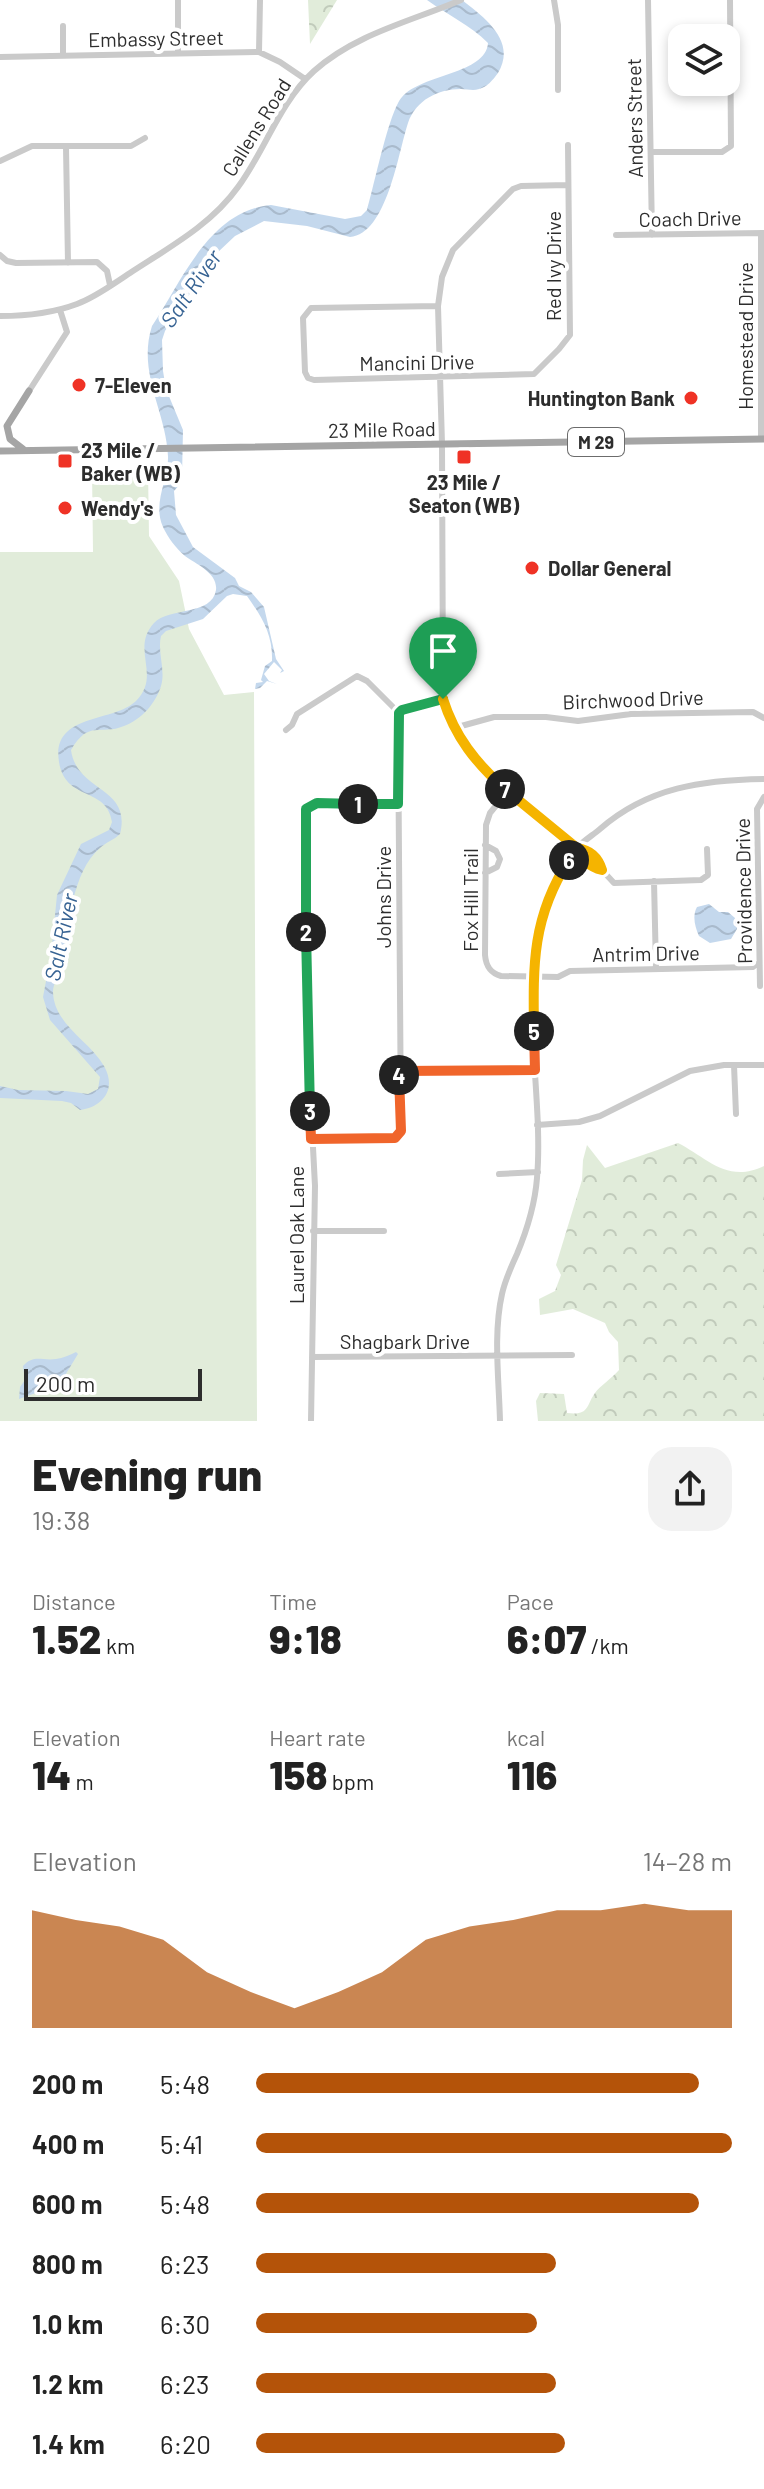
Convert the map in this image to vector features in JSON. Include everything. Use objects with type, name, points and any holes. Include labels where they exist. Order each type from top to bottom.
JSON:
[{"type":"main road","points":[[25,450],[10,439],[7,426],[29,391]]},
{"type":"main road","name":"23 Mile Road","points":[[0,451],[762,439]]},
{"type":"street","points":[[178,0],[178,52]]},
{"type":"street","points":[[259,52],[260,0]]},
{"type":"street","name":"Callens Road","points":[[0,316],[60,310],[81,302],[196,229],[226,201],[245,177],[287,103],[305,79],[348,46],[461,0]]},
{"type":"street","points":[[554,0],[558,25],[558,90]]},
{"type":"street","name":"Anders Street","points":[[648,0],[652,235]]},
{"type":"street","points":[[651,152],[722,152],[731,146],[730,0]]},
{"type":"street","points":[[63,26],[63,55]]},
{"type":"street","name":"Embassy Street","points":[[0,57],[259,52],[305,79]]},
{"type":"street","points":[[0,161],[32,146],[131,146],[145,138]]},
{"type":"street","name":"Red Ivy Drive","points":[[528,376],[534,374],[570,335],[568,145]]},
{"type":"street","points":[[66,147],[68,263]]},
{"type":"street","points":[[568,185],[521,186],[505,196],[453,250],[442,277],[438,306],[443,699],[454,728],[472,756],[508,791],[577,848],[580,857],[602,870],[614,883],[707,878],[707,849]]},
{"type":"street","name":"Coach Drive","points":[[616,235],[762,233]]},
{"type":"street","name":"Homestead Drive","points":[[762,233],[762,439]]},
{"type":"street","points":[[0,255],[13,263],[101,264],[109,274],[110,285]]},
{"type":"street","name":"Mancini Drive","points":[[438,306],[311,308],[303,318],[305,372],[308,378],[528,376]]},
{"type":"street","points":[[29,391],[67,332],[60,310]]},
{"type":"street","points":[[286,730],[297,714],[357,676],[364,678],[399,713],[443,699]]},
{"type":"street","name":"Birchwood Drive","points":[[454,728],[494,717],[546,717],[578,721],[631,714],[753,712],[764,718]]},
{"type":"street","name":"Johns Drive","points":[[311,1139],[395,1138],[400,1134],[399,713]]},
{"type":"street","points":[[500,1421],[502,1295],[530,1217],[538,1172],[533,977],[537,935],[551,889],[577,848],[633,805],[667,790],[707,781],[764,779]]},
{"type":"street","name":"Fox Hill Trail","points":[[508,791],[487,820],[486,964],[497,975],[533,977]]},
{"type":"street","name":"Providence Drive","points":[[760,986],[757,809],[764,797]]},
{"type":"street","name":"Laurel Oak Lane","points":[[311,1421],[315,1186],[307,1032],[306,809],[317,803],[398,804]]},
{"type":"street","points":[[485,845],[496,851],[500,859],[497,867],[485,873]]},
{"type":"street","points":[[654,881],[656,969]]},
{"type":"street","name":"Antrim Drive","points":[[533,977],[558,977],[570,971],[753,967],[759,962]]},
{"type":"street","points":[[537,1125],[579,1122],[600,1116],[690,1071],[734,1065],[764,1065]]},
{"type":"street","points":[[734,1065],[736,1114]]},
{"type":"street","points":[[399,1071],[535,1070]]},
{"type":"street","points":[[499,1174],[538,1172]]},
{"type":"street","points":[[313,1231],[384,1231]]},
{"type":"street","name":"Shagbark Drive","points":[[312,1357],[572,1355]]},
{"type":"green space","points":[[308,0],[337,0],[310,44]]},
{"type":"green space","points":[[92,469],[148,469],[149,536],[179,581],[189,629],[224,695],[254,692],[257,1421],[0,1421],[0,552],[93,552]]},
{"type":"green space","points":[[678,1143],[728,1170],[751,1171],[764,1166],[764,1421],[538,1421],[536,1401],[540,1393],[564,1394],[567,1413],[580,1413],[619,1370],[618,1342],[605,1323],[573,1309],[540,1315],[539,1299],[555,1291],[561,1275],[556,1265],[582,1180],[587,1145],[605,1168]]},
{"type":"water","name":"Salt River","points":[[427,0],[462,0],[489,23],[504,51],[496,76],[482,88],[444,91],[429,97],[416,108],[408,123],[382,208],[363,232],[350,237],[307,226],[264,221],[235,236],[217,253],[165,331],[162,340],[166,389],[183,430],[182,482],[174,491],[176,515],[193,547],[235,578],[239,586],[251,592],[264,607],[276,659],[284,671],[280,673],[282,670],[274,662],[264,674],[269,681],[277,684],[267,681],[255,689],[256,683],[263,682],[261,680],[265,666],[272,661],[268,635],[247,596],[227,596],[203,619],[166,631],[161,636],[162,680],[156,699],[147,710],[124,726],[89,731],[77,740],[71,750],[75,764],[83,775],[111,798],[122,818],[120,834],[91,858],[77,886],[53,992],[59,1014],[104,1066],[108,1074],[108,1089],[101,1101],[80,1110],[62,1101],[0,1098],[0,1086],[88,1094],[98,1089],[100,1077],[50,1020],[43,997],[57,895],[81,844],[109,830],[112,822],[109,811],[102,803],[77,789],[63,775],[59,746],[64,735],[74,727],[126,708],[136,701],[146,682],[145,642],[154,623],[169,615],[207,604],[216,590],[210,574],[172,543],[160,518],[168,456],[148,360],[152,326],[186,270],[214,234],[230,220],[249,210],[271,205],[345,219],[361,216],[367,210],[387,133],[402,97],[411,89],[477,61],[485,53],[488,43]]},
{"type":"water","points":[[709,904],[735,918],[737,929],[731,939],[710,943],[699,936],[695,910]]},
{"type":"water","points":[[76,1352],[78,1354],[64,1377],[68,1387],[44,1390],[19,1399],[20,1387],[25,1380],[23,1366],[27,1362],[59,1359]]},
{"type":"place","name":"7-Eleven","points":[[79,385]]},
{"type":"place","name":"Huntington Bank","points":[[691,398]]},
{"type":"place","name":"23 Mile / Seaton (WB)","points":[[464,457]]},
{"type":"place","name":"23 Mile / Baker (WB)","points":[[65,461]]},
{"type":"place","name":"Wendy's","points":[[65,508]]},
{"type":"place","name":"Dollar General","points":[[532,568]]},
{"type":"route","points":[[443,699],[399,713],[398,804],[317,803],[308,805],[306,809],[311,1139],[398,1137],[401,1131],[399,1071],[535,1070],[533,977],[537,935],[544,908],[557,878],[577,848],[580,857],[602,870],[600,861],[587,850],[577,848],[482,767],[459,739],[443,699]]}]
